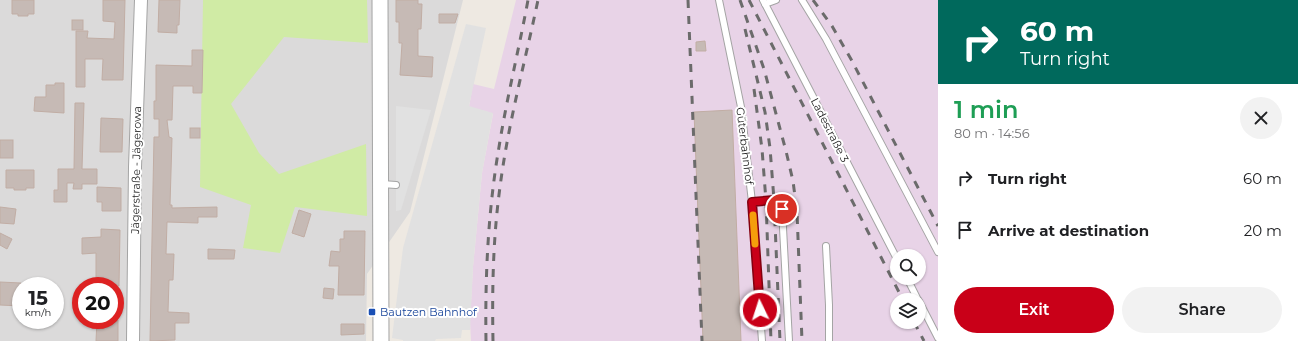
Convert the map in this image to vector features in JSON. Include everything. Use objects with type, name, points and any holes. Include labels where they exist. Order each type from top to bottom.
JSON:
[{"type":"street","name":"Jägerstraße - Jägerowa","points":[[132,341],[140,0]]},
{"type":"street","points":[[380,0],[388,184],[381,341]]},
{"type":"lane","name":"Güterbahnhof","points":[[720,0],[741,107],[752,202],[762,341]]},
{"type":"lane","points":[[764,2],[776,0]]},
{"type":"lane","points":[[802,0],[826,39],[938,252]]},
{"type":"lane","name":"Ladestraße 3","points":[[764,2],[892,249]]},
{"type":"lane","points":[[752,202],[774,200],[777,201],[782,209],[789,341]]},
{"type":"lane","points":[[826,246],[830,340]]},
{"type":"lane","points":[[926,315],[938,338]]},
{"type":"shaded area","points":[[0,0],[463,0],[410,212],[367,274],[366,341],[0,341]]},
{"type":"shaded area","points":[[516,0],[938,0],[938,341],[471,341],[470,321],[473,267],[482,173],[493,114],[469,107],[473,84],[494,89]]},
{"type":"shaded area","points":[[466,24],[486,28],[469,106],[493,113],[482,173],[473,267],[470,330],[462,330],[461,338],[436,339],[435,341],[403,341],[392,338],[403,248]]},
{"type":"shaded area","points":[[396,106],[431,110],[401,210],[396,211]]},
{"type":"green space","points":[[203,0],[367,0],[368,43],[284,37],[231,104],[259,153],[279,174],[366,144],[367,216],[295,207],[280,253],[243,248],[251,205],[200,187]]},
{"type":"building","points":[[12,0],[34,0],[34,14],[28,14],[28,16],[18,16],[18,14],[12,14]]},
{"type":"building","points":[[103,0],[125,0],[123,80],[102,80],[103,59],[85,59],[85,87],[76,87],[76,31],[88,31],[87,38],[114,39],[115,22],[103,21]]},
{"type":"building","points":[[159,0],[180,0],[179,25],[177,25],[177,33],[158,32]]},
{"type":"building","points":[[396,0],[418,0],[418,4],[422,4],[421,29],[418,29],[418,56],[433,57],[432,77],[400,75],[402,43],[399,43],[399,22],[396,22]]},
{"type":"building","points":[[439,14],[458,14],[455,23],[439,23]]},
{"type":"building","points":[[72,20],[83,20],[83,30],[72,30]]},
{"type":"building","points":[[705,41],[706,51],[696,51],[696,42]]},
{"type":"building","points":[[192,50],[203,50],[202,93],[193,93],[193,86],[173,86],[172,120],[167,120],[169,137],[172,138],[170,205],[172,205],[172,208],[217,207],[217,217],[198,217],[198,223],[167,222],[166,254],[174,254],[173,280],[169,280],[168,312],[189,313],[189,323],[175,323],[175,340],[150,341],[154,137],[159,137],[159,119],[154,119],[154,101],[156,101],[156,65],[192,66]]},
{"type":"building","points":[[55,83],[64,83],[64,113],[34,111],[35,97],[46,97],[46,85],[55,85]]},
{"type":"building","points":[[75,103],[84,103],[82,169],[97,169],[97,184],[82,184],[82,189],[73,189],[74,183],[67,183],[67,202],[54,202],[54,190],[58,190],[58,169],[74,169]]},
{"type":"building","points":[[732,110],[741,341],[703,341],[694,112]]},
{"type":"building","points":[[101,118],[123,119],[122,152],[100,152]]},
{"type":"building","points":[[190,128],[200,128],[200,138],[190,138]]},
{"type":"building","points":[[0,140],[13,140],[13,158],[0,158]]},
{"type":"building","points":[[6,170],[34,170],[34,188],[14,190],[14,188],[6,188]]},
{"type":"building","points":[[97,187],[121,188],[121,211],[102,211],[102,202],[97,202]]},
{"type":"building","points":[[0,207],[16,209],[14,224],[0,223]]},
{"type":"building","points":[[299,210],[311,214],[304,237],[292,233]]},
{"type":"building","points":[[101,229],[120,230],[119,277],[96,277],[96,253],[82,254],[82,238],[101,237]]},
{"type":"building","points":[[344,231],[365,231],[364,295],[338,295],[339,266],[329,266],[331,251],[340,252],[340,239],[344,239]]},
{"type":"building","points":[[0,233],[12,239],[7,249],[0,245]]},
{"type":"building","points":[[208,249],[235,250],[234,259],[208,259]]},
{"type":"building","points":[[0,282],[12,283],[12,306],[0,305]]},
{"type":"building","points":[[324,288],[334,289],[333,299],[323,298]]},
{"type":"building","points":[[341,324],[364,324],[364,334],[341,335]]},
{"type":"building","points":[[97,329],[118,329],[118,341],[96,341]]},
{"type":"railway","points":[[486,341],[486,292],[492,195],[502,128],[528,0]]},
{"type":"railway","points":[[493,341],[496,225],[503,163],[538,0]]},
{"type":"railway","points":[[688,0],[702,341]]},
{"type":"railway","points":[[740,0],[764,69],[793,181],[797,212],[802,341]]},
{"type":"railway","points":[[749,0],[899,293]]},
{"type":"railway","points":[[813,0],[832,26],[852,61],[938,226]]},
{"type":"railway","points":[[745,29],[765,112],[770,148],[774,200],[780,341]]},
{"type":"railway","points":[[754,89],[762,149],[766,201],[771,341]]},
{"type":"railway","points":[[918,329],[924,341]]},
{"type":"slow traffic","points":[[753,215],[755,244]]},
{"type":"place","name":"Bautzen Bahnhof","points":[[372,312]]},
{"type":"route","points":[[760,310],[752,202],[774,200],[777,201],[782,209]]}]
